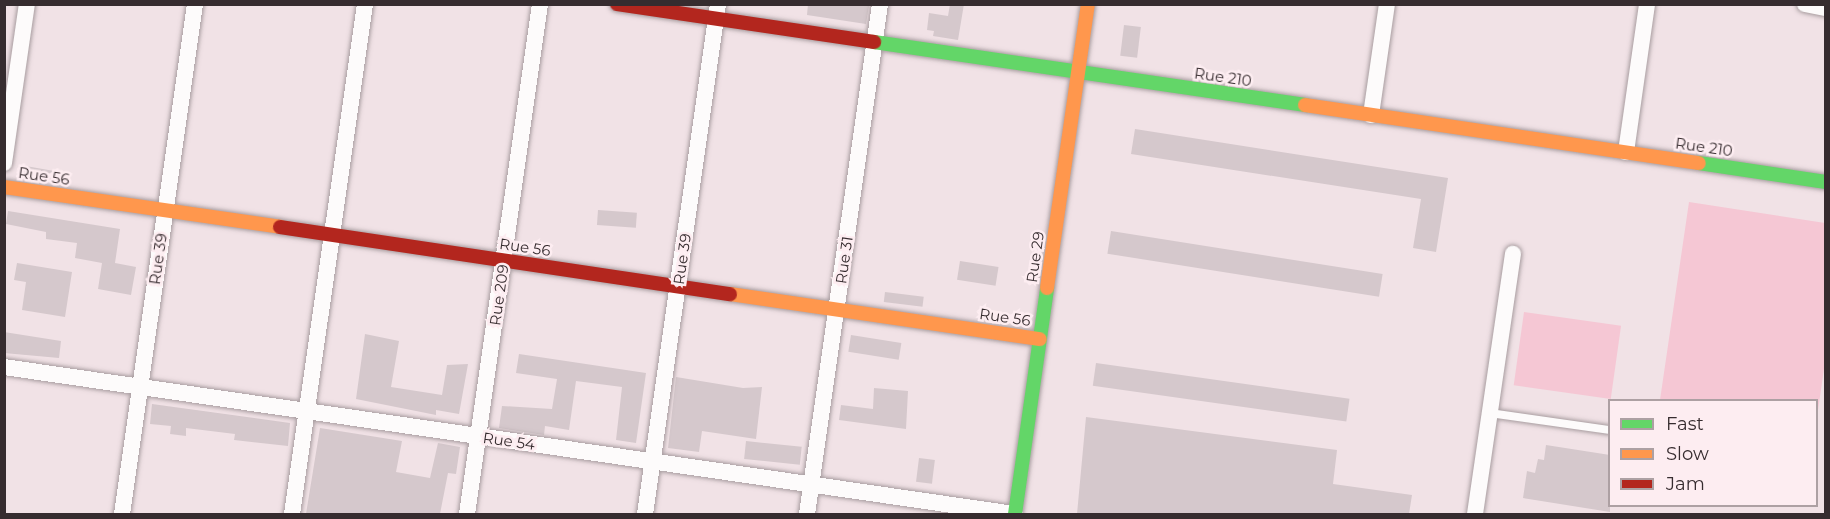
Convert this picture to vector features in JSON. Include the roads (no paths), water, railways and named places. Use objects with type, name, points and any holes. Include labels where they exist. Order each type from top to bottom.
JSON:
[{"type":"street","points":[[4,163],[27,4]]},
{"type":"street","name":"Rue 39","points":[[122,514],[195,4]]},
{"type":"street","points":[[292,514],[365,4]]},
{"type":"street","name":"Rue 209","points":[[467,514],[540,4]]},
{"type":"street","name":"Rue 210","points":[[617,4],[717,12],[875,42],[1826,182]]},
{"type":"street","name":"Rue 31","points":[[807,514],[880,4]]},
{"type":"street","name":"Rue 29","points":[[1014,514],[1088,4]]},
{"type":"street","points":[[1371,115],[1388,4]]},
{"type":"street","points":[[1626,152],[1647,4]]},
{"type":"street","points":[[1805,4],[1826,8]]},
{"type":"street","name":"Rue 39","points":[[645,514],[717,12]]},
{"type":"street","name":"Rue 56","points":[[4,187],[1040,339]]},
{"type":"street","points":[[1475,514],[1513,254]]},
{"type":"street","name":"Rue 54","points":[[4,367],[1014,514]]},
{"type":"lane","points":[[1490,413],[1608,430]]}]
